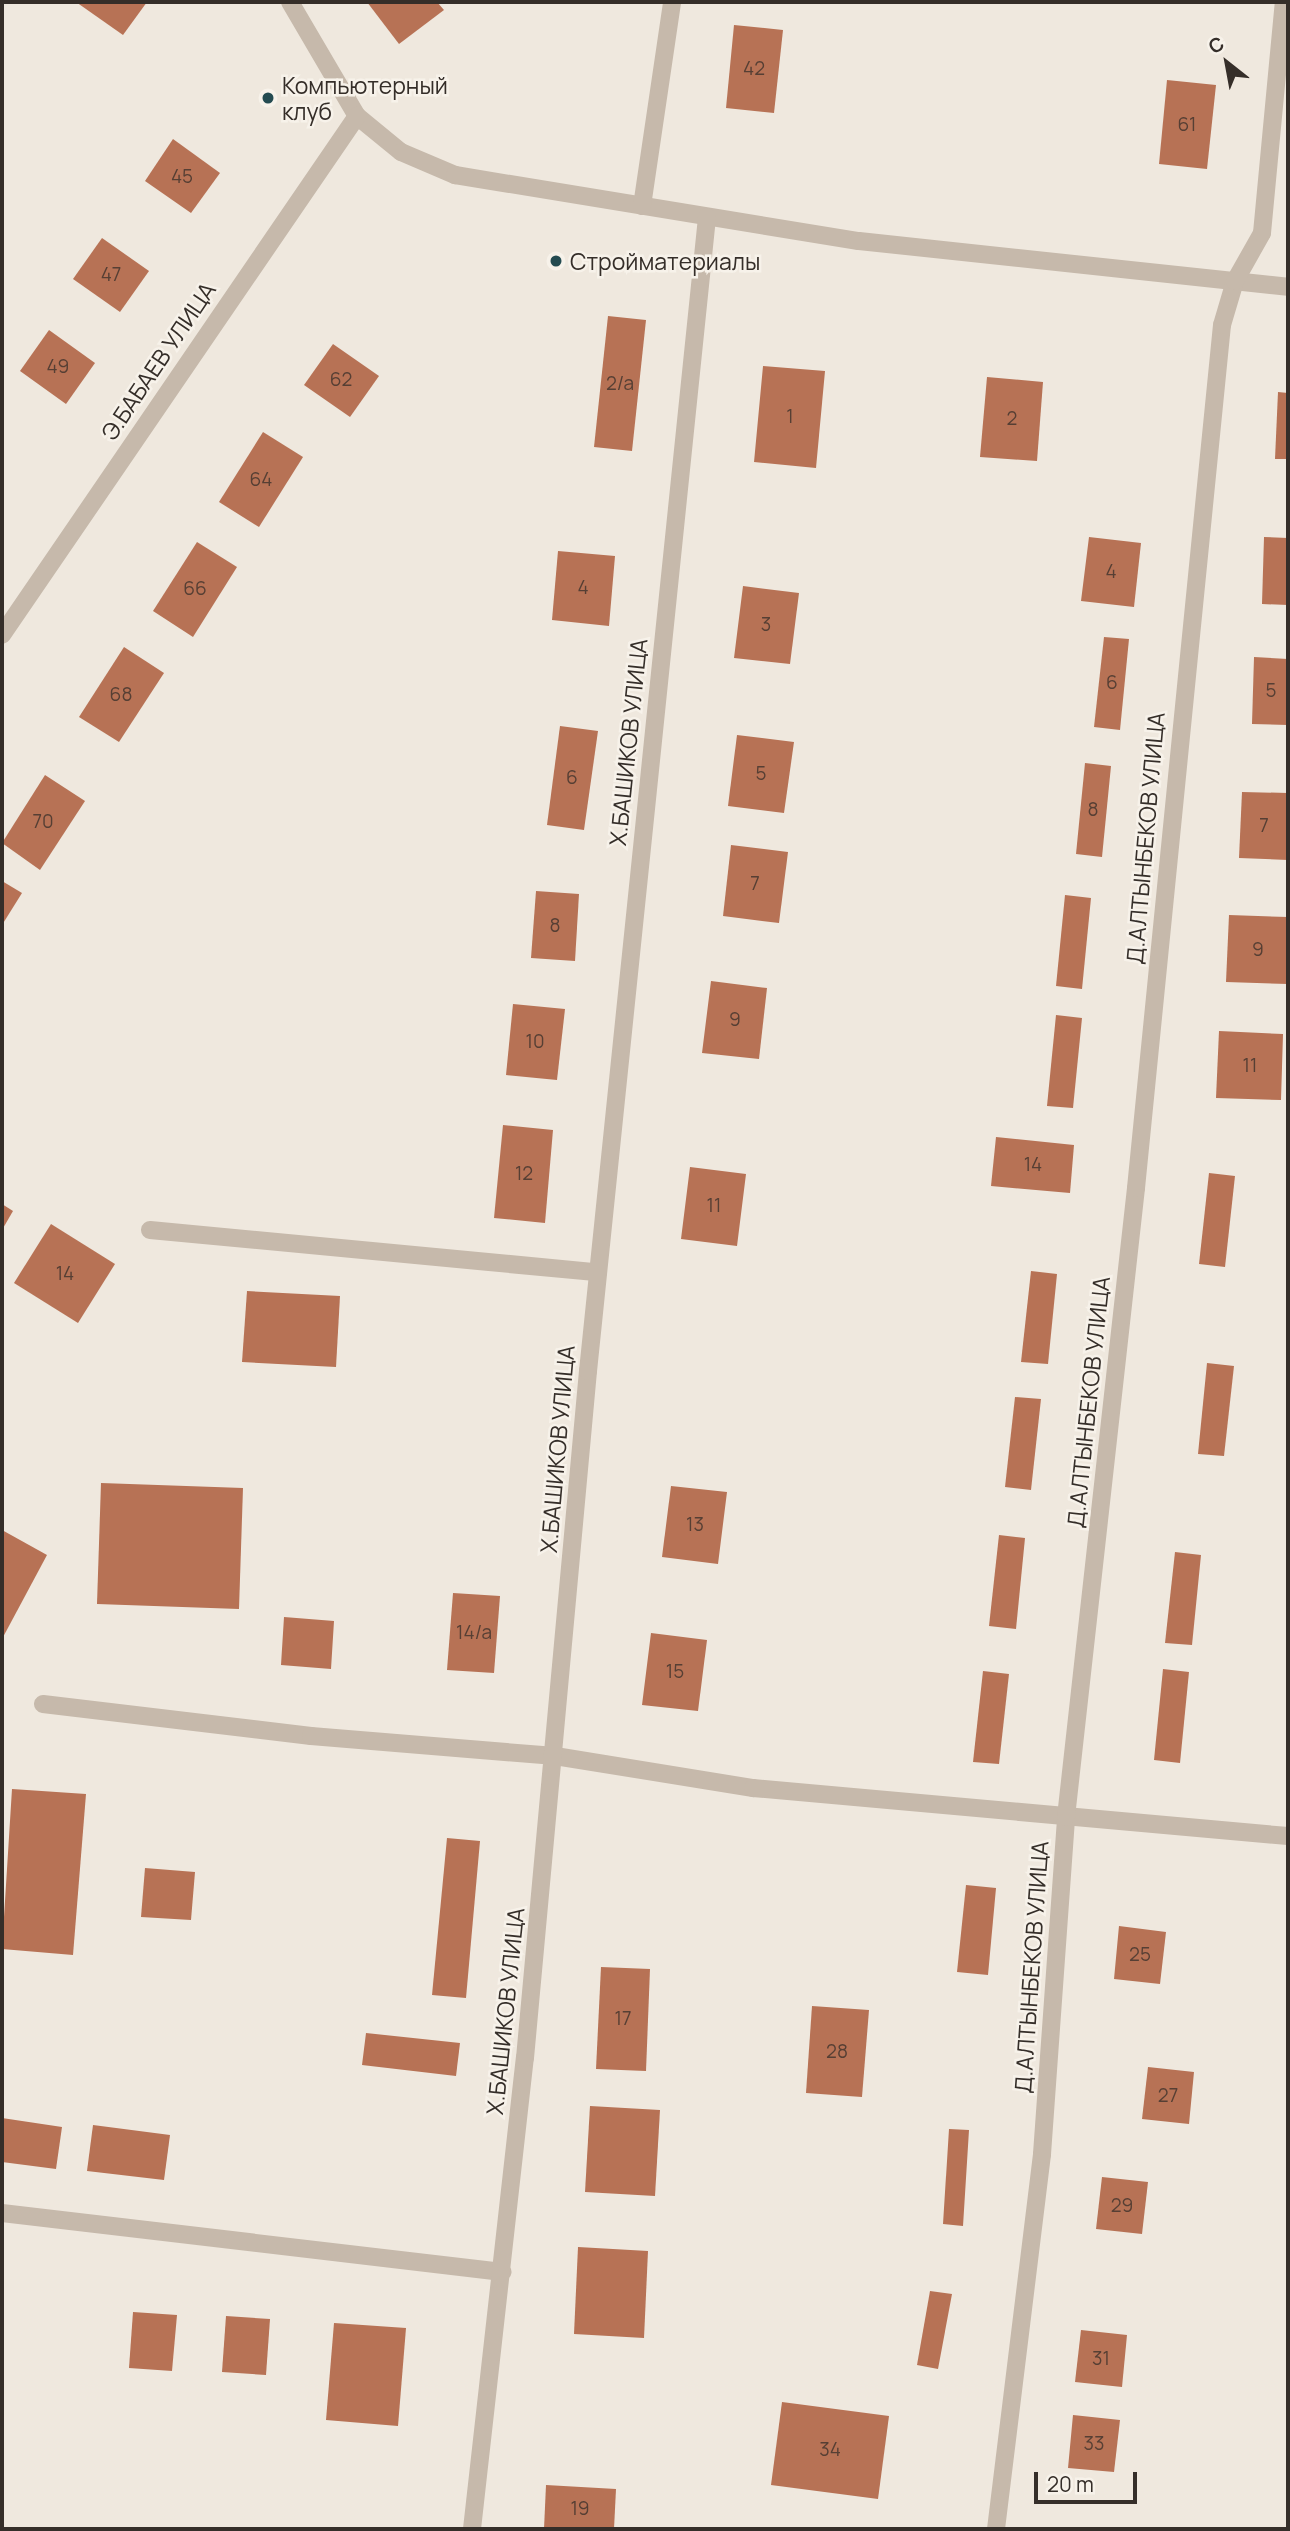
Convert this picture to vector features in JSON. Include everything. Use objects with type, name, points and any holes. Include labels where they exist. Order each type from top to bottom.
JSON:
[{"type":"street","points":[[290,2],[357,116],[401,152],[455,175],[859,241],[1288,287]]},
{"type":"street","points":[[642,206],[672,2]]},
{"type":"street","name":"Д.АЛТЫНБЕКОВ УЛИЦА","points":[[996,2529],[1042,2154],[1066,1817],[1136,1188],[1221,338],[1235,281],[1262,233],[1284,2]]},
{"type":"street","name":"Э.БАБАЕВ УЛИЦА","points":[[2,635],[357,116]]},
{"type":"street","name":"Х.БАШИКОВ УЛИЦА","points":[[472,2529],[503,2272],[555,1756],[598,1272],[707,217]]},
{"type":"street","points":[[150,1230],[598,1272]]},
{"type":"street","points":[[43,1704],[311,1736],[555,1756],[753,1788],[1288,1836]]},
{"type":"street","points":[[2,2213],[503,2272]]},
{"type":"building","points":[[76,2],[147,2],[123,35]]},
{"type":"building","points":[[367,2],[437,2],[444,10],[399,44]]},
{"type":"building","points":[[734,25],[783,30],[774,113],[726,108]]},
{"type":"building","points":[[1167,80],[1216,85],[1207,169],[1159,164]]},
{"type":"building","points":[[173,139],[220,173],[191,213],[145,181]]},
{"type":"building","points":[[102,238],[149,271],[120,312],[73,279]]},
{"type":"building","points":[[608,316],[646,320],[632,451],[594,447]]},
{"type":"building","points":[[49,330],[95,363],[66,404],[20,371]]},
{"type":"building","points":[[333,344],[379,376],[350,417],[304,385]]},
{"type":"building","points":[[763,366],[825,371],[816,468],[754,462]]},
{"type":"building","points":[[987,377],[1043,382],[1037,461],[980,457]]},
{"type":"building","points":[[1278,392],[1288,393],[1288,459],[1275,459]]},
{"type":"building","points":[[263,432],[303,457],[259,527],[219,502]]},
{"type":"building","points":[[1089,537],[1141,543],[1134,607],[1081,601]]},
{"type":"building","points":[[1264,537],[1288,538],[1288,605],[1262,604]]},
{"type":"building","points":[[197,542],[237,567],[193,637],[153,611]]},
{"type":"building","points":[[558,551],[615,556],[609,626],[552,620]]},
{"type":"building","points":[[743,586],[799,593],[790,664],[734,658]]},
{"type":"building","points":[[1104,637],[1129,639],[1120,730],[1094,727]]},
{"type":"building","points":[[124,647],[164,673],[119,742],[79,717]]},
{"type":"building","points":[[1254,657],[1288,659],[1288,725],[1252,724]]},
{"type":"building","points":[[560,726],[598,731],[584,830],[547,825]]},
{"type":"building","points":[[737,735],[794,742],[784,813],[728,806]]},
{"type":"building","points":[[1085,763],[1111,766],[1102,857],[1076,854]]},
{"type":"building","points":[[45,775],[85,801],[40,870],[2,843]]},
{"type":"building","points":[[1242,792],[1288,793],[1288,860],[1239,858]]},
{"type":"building","points":[[731,845],[788,852],[779,923],[723,916]]},
{"type":"building","points":[[2,881],[22,893],[2,925]]},
{"type":"building","points":[[536,891],[579,894],[575,961],[531,958]]},
{"type":"building","points":[[1065,895],[1091,898],[1082,989],[1056,986]]},
{"type":"building","points":[[1229,915],[1288,917],[1288,984],[1226,982]]},
{"type":"building","points":[[711,981],[767,988],[759,1059],[702,1053]]},
{"type":"building","points":[[513,1004],[565,1009],[557,1080],[506,1075]]},
{"type":"building","points":[[1056,1015],[1082,1018],[1073,1108],[1047,1106]]},
{"type":"building","points":[[1219,1031],[1283,1034],[1281,1100],[1216,1098]]},
{"type":"building","points":[[503,1125],[553,1130],[545,1223],[494,1218]]},
{"type":"building","points":[[996,1137],[1074,1145],[1070,1193],[991,1186]]},
{"type":"building","points":[[690,1167],[746,1174],[737,1246],[681,1239]]},
{"type":"building","points":[[1209,1173],[1235,1176],[1225,1267],[1199,1264]]},
{"type":"building","points":[[2,1204],[13,1211],[2,1230]]},
{"type":"building","points":[[51,1224],[115,1264],[78,1323],[14,1283]]},
{"type":"building","points":[[1031,1271],[1057,1274],[1048,1364],[1021,1362]]},
{"type":"building","points":[[247,1291],[340,1296],[336,1367],[242,1362]]},
{"type":"building","points":[[1207,1363],[1234,1366],[1224,1456],[1198,1454]]},
{"type":"building","points":[[1015,1397],[1041,1399],[1031,1490],[1005,1487]]},
{"type":"building","points":[[101,1483],[243,1488],[239,1609],[97,1604]]},
{"type":"building","points":[[671,1486],[727,1492],[718,1564],[662,1557]]},
{"type":"building","points":[[2,1530],[47,1555],[2,1639]]},
{"type":"building","points":[[999,1535],[1025,1538],[1016,1629],[989,1626]]},
{"type":"building","points":[[1175,1552],[1201,1555],[1192,1645],[1165,1643]]},
{"type":"building","points":[[453,1593],[500,1596],[494,1673],[447,1670]]},
{"type":"building","points":[[284,1617],[334,1621],[331,1669],[281,1665]]},
{"type":"building","points":[[651,1633],[707,1640],[698,1711],[642,1705]]},
{"type":"building","points":[[1163,1669],[1189,1672],[1180,1763],[1154,1760]]},
{"type":"building","points":[[983,1671],[1009,1674],[999,1764],[973,1762]]},
{"type":"building","points":[[12,1789],[86,1794],[73,1955],[2,1949]]},
{"type":"building","points":[[447,1838],[480,1841],[466,1998],[432,1995]]},
{"type":"building","points":[[145,1868],[195,1872],[191,1920],[141,1917]]},
{"type":"building","points":[[966,1885],[996,1888],[988,1975],[957,1972]]},
{"type":"building","points":[[1119,1926],[1166,1932],[1160,1984],[1114,1979]]},
{"type":"building","points":[[601,1967],[650,1969],[646,2071],[596,2069]]},
{"type":"building","points":[[812,2006],[869,2010],[862,2097],[806,2093]]},
{"type":"building","points":[[366,2033],[460,2043],[456,2076],[362,2065]]},
{"type":"building","points":[[1148,2067],[1194,2072],[1189,2124],[1142,2119]]},
{"type":"building","points":[[590,2106],[660,2110],[655,2196],[585,2192]]},
{"type":"building","points":[[2,2118],[62,2127],[56,2169],[2,2162]]},
{"type":"building","points":[[93,2125],[170,2135],[164,2180],[87,2171]]},
{"type":"building","points":[[949,2129],[969,2130],[963,2226],[943,2224]]},
{"type":"building","points":[[1102,2177],[1148,2182],[1142,2234],[1096,2229]]},
{"type":"building","points":[[578,2247],[648,2251],[644,2338],[574,2334]]},
{"type":"building","points":[[930,2291],[952,2294],[938,2369],[917,2365]]},
{"type":"building","points":[[133,2312],[177,2315],[172,2371],[129,2368]]},
{"type":"building","points":[[226,2316],[270,2319],[266,2375],[222,2372]]},
{"type":"building","points":[[334,2323],[406,2328],[398,2426],[326,2420]]},
{"type":"building","points":[[1081,2330],[1127,2335],[1122,2387],[1075,2382]]},
{"type":"building","points":[[782,2402],[889,2416],[878,2499],[771,2485]]},
{"type":"building","points":[[1073,2415],[1120,2420],[1114,2472],[1068,2468]]},
{"type":"building","points":[[546,2485],[616,2489],[614,2529],[544,2529]]},
{"type":"place","name":"Компьютерный клуб","points":[[268,98]]},
{"type":"place","name":"Стройматериалы","points":[[556,261]]}]
